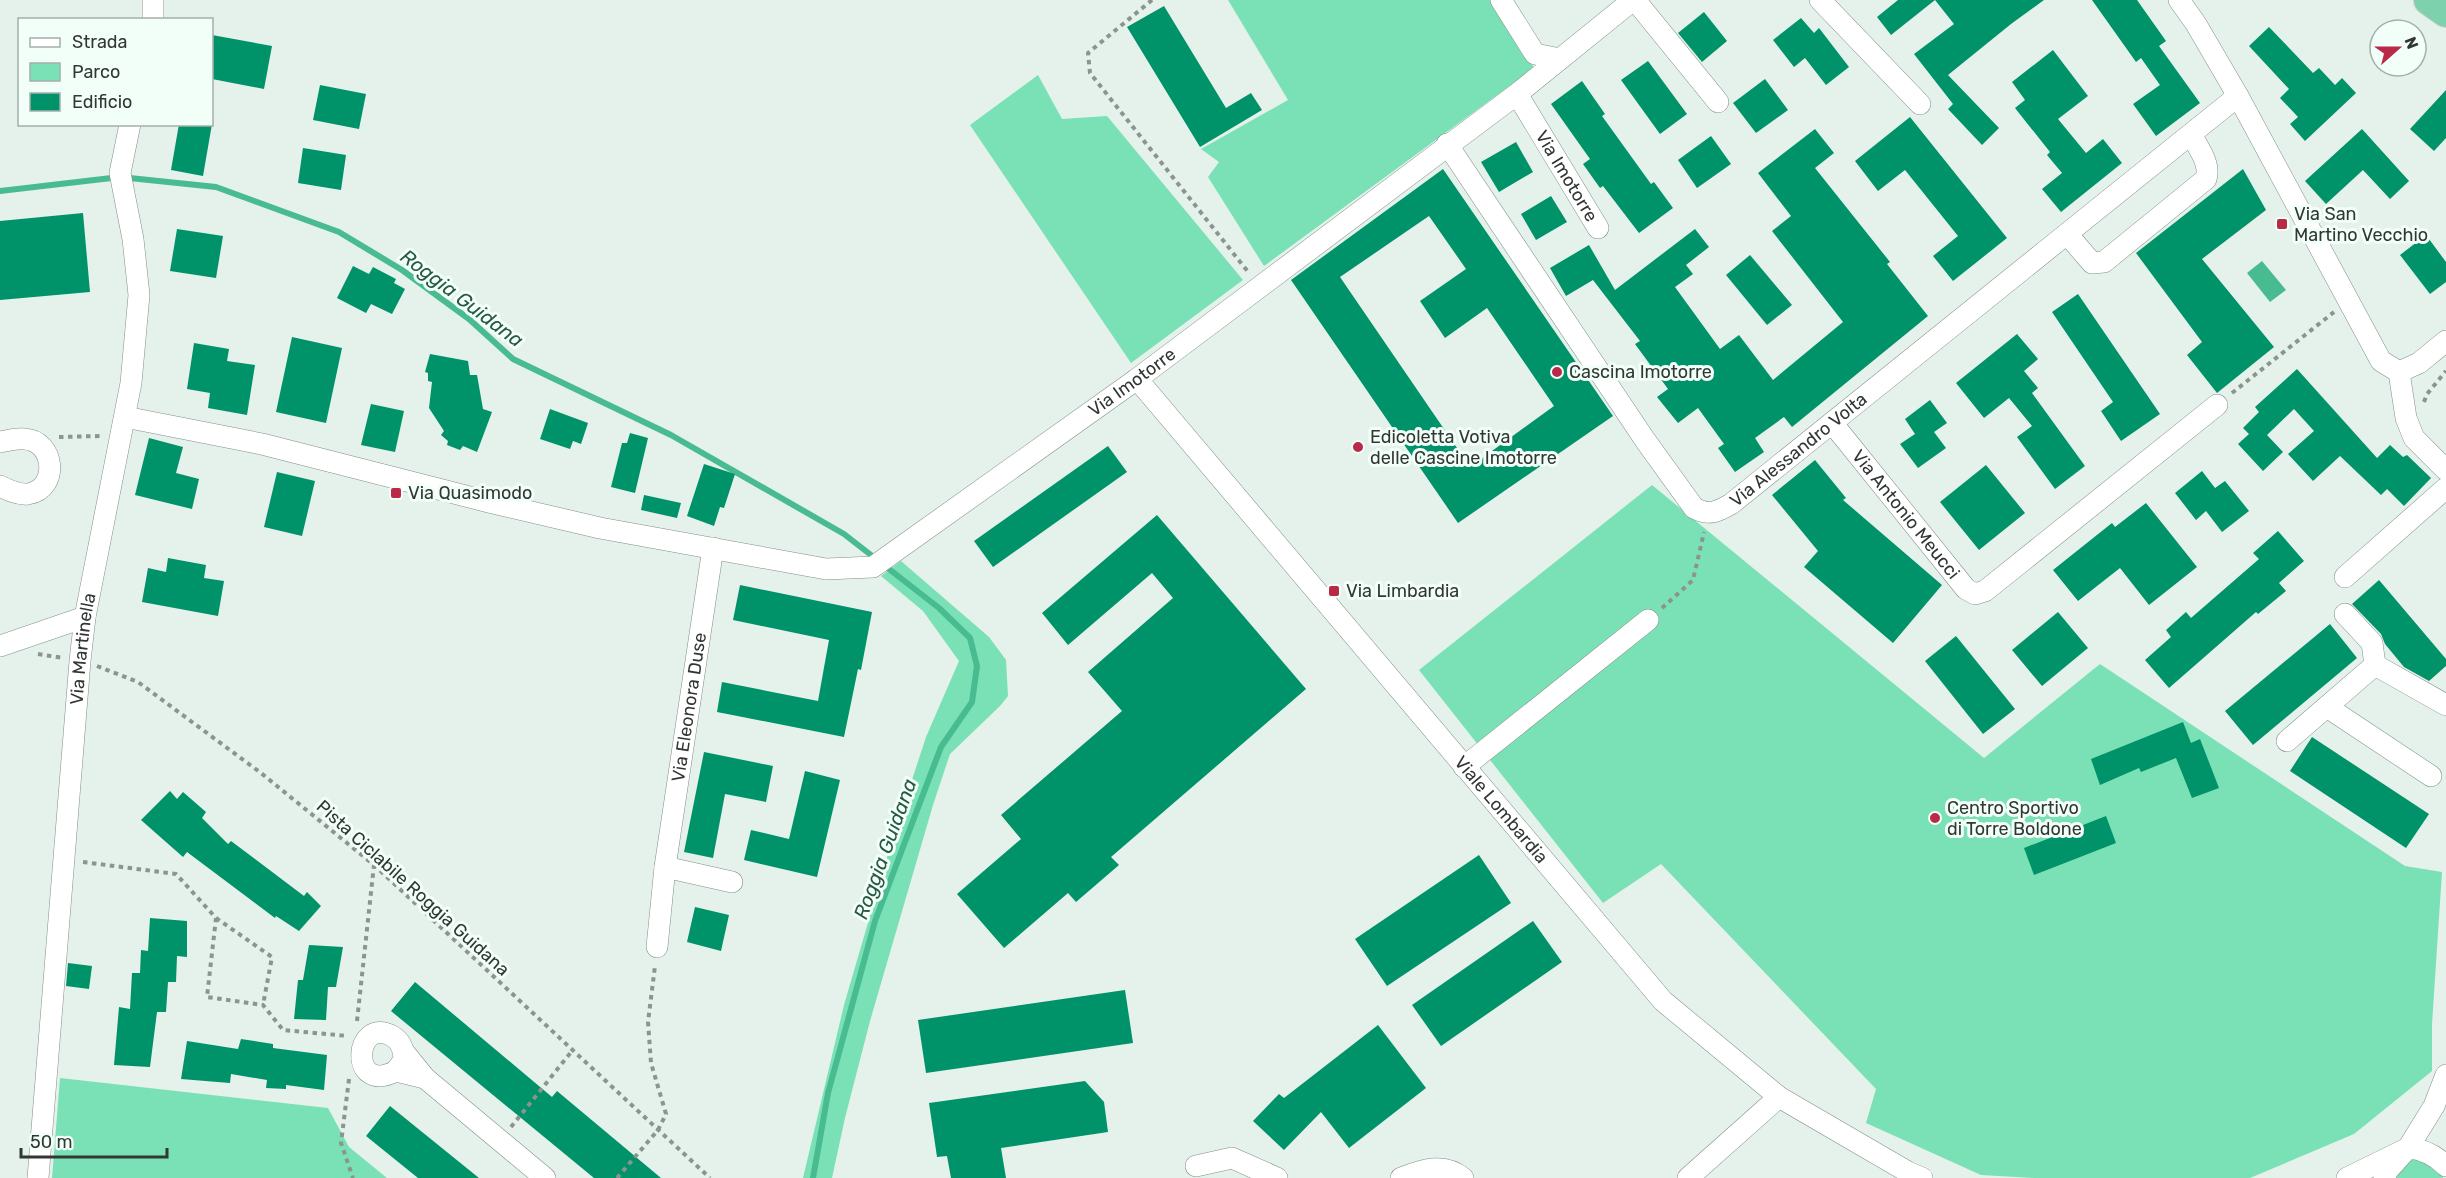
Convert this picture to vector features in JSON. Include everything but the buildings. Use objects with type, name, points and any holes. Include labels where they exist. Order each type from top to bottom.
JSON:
[{"type":"highway","points":[[2429,0],[2446,12]]},
{"type":"street","points":[[153,0],[153,18]]},
{"type":"street","points":[[1501,0],[1536,54],[1560,59]]},
{"type":"street","points":[[1634,0],[1718,102]]},
{"type":"street","name":"Via Imotorre","points":[[713,548],[826,569],[873,567],[1137,379],[1516,94],[1634,0]]},
{"type":"street","points":[[1820,0],[1920,104]]},
{"type":"street","points":[[2180,0],[2238,96],[2381,361],[2399,372],[2406,418],[2414,438],[2446,470]]},
{"type":"street","name":"Via Imotorre","points":[[1516,94],[1598,228]]},
{"type":"street","name":"Via Alessandro Volta","points":[[1447,144],[1645,440],[1694,507],[1704,514],[1717,512],[1731,504],[2238,96]]},
{"type":"street","name":"Via Martinella","points":[[38,1178],[85,617],[131,383],[138,295],[133,239],[122,181],[130,126]]},
{"type":"street","points":[[2067,234],[2092,263],[2103,262],[2206,179],[2208,174],[2202,153],[2191,135]]},
{"type":"street","points":[[2399,372],[2420,363],[2446,341]]},
{"type":"street","name":"Viale Lombardia","points":[[1137,379],[1663,1001],[1779,1096],[1922,1178]]},
{"type":"street","name":"Via Antonio Meucci","points":[[1835,422],[1837,429],[1966,589],[1975,594],[1985,591],[2217,405]]},
{"type":"street","points":[[123,426],[262,444],[600,528],[713,548]]},
{"type":"street","points":[[0,442],[25,438],[40,445],[50,457],[50,474],[43,487],[28,494],[17,493],[0,486]]},
{"type":"street","points":[[2345,577],[2446,488]]},
{"type":"street","name":"Via Eleonora Duse","points":[[657,947],[665,867],[713,548]]},
{"type":"street","points":[[2345,614],[2372,644],[2375,665]]},
{"type":"street","points":[[0,646],[85,617]]},
{"type":"street","points":[[1464,767],[1648,620]]},
{"type":"street","points":[[2375,665],[2446,705]]},
{"type":"street","points":[[2287,741],[2375,665]]},
{"type":"street","points":[[2327,707],[2431,776]]},
{"type":"street","points":[[665,867],[732,882]]},
{"type":"street","points":[[377,1033],[387,1033],[395,1037],[401,1044],[400,1062],[387,1076],[377,1076],[368,1072],[362,1064],[359,1040],[377,1033]]},
{"type":"street","points":[[400,1062],[425,1078],[545,1178]]},
{"type":"street","points":[[2384,1178],[2388,1170],[2408,1148],[2434,1106],[2446,1075]]},
{"type":"street","points":[[1688,1178],[1779,1096]]},
{"type":"street","points":[[2347,1178],[2408,1148],[2417,1148],[2437,1156],[2446,1166]]},
{"type":"street","points":[[1196,1166],[1232,1158],[1278,1178]]},
{"type":"street","points":[[1401,1178],[1428,1167],[1455,1171],[1463,1178]]},
{"type":"path","points":[[1152,0],[1088,53],[1090,73],[1260,286]]},
{"type":"path","points":[[2217,405],[2348,300]]},
{"type":"path","points":[[2422,408],[2427,394],[2446,371]]},
{"type":"path","points":[[25,438],[123,426]]},
{"type":"path","points":[[1648,620],[1693,579],[1708,513]]},
{"type":"path","name":"Pista Ciclabile Roggia Guidana","points":[[33,654],[80,661],[138,682],[261,773],[374,865],[710,1178]]},
{"type":"path","points":[[80,861],[176,874],[216,918],[272,957],[263,1005]]},
{"type":"path","points":[[216,918],[207,997],[263,1005],[283,1030],[359,1040],[374,865]]},
{"type":"path","points":[[617,1178],[658,1130],[666,1114],[651,1063],[648,1022],[657,947]]},
{"type":"path","points":[[499,1141],[572,1051]]},
{"type":"path","points":[[350,1071],[341,1143],[353,1178]]},
{"type":"green space","points":[[1228,0],[1490,0],[1534,68],[1264,266],[1208,177],[1219,162],[1201,149],[1288,100]]},
{"type":"green space","points":[[1038,75],[1062,119],[1107,116],[1243,280],[1131,363],[970,125]]},
{"type":"green space","name":"Centro Sportivo di Torre Boldone","points":[[1652,485],[1984,758],[2100,664],[2405,866],[2442,872],[2432,1024],[2432,1071],[2354,1134],[2250,1178],[2034,1178],[1981,1175],[1866,1123],[1876,1089],[1661,864],[1603,903],[1419,670]]},
{"type":"green space","points":[[901,561],[989,637],[1006,660],[1008,696],[950,754],[870,1021],[832,1178],[803,1178],[844,1005],[891,844],[926,737],[959,661],[923,611],[881,576]]},
{"type":"green space","points":[[60,1078],[328,1108],[349,1147],[387,1178],[52,1178]]},
{"type":"green space","points":[[2410,1156],[2418,1157],[2442,1174],[2443,1178],[2395,1178]]},
{"type":"shaded area","points":[[2262,261],[2286,290],[2270,302],[2247,273]]},
{"type":"waterway","name":"Roggia Guidana","points":[[0,191],[120,177],[216,187],[339,232],[402,270],[469,319],[513,359],[671,435],[844,534],[939,608],[970,638],[977,666],[972,702],[941,747],[875,921],[828,1093],[813,1178]]},
{"type":"place","name":"Via San Martino Vecchio","points":[[2282,224]]},
{"type":"place","name":"Cascina Imotorre","points":[[1557,372]]},
{"type":"place","name":"Edicoletta Votiva delle Cascine Imotorre","points":[[1358,447]]},
{"type":"place","name":"Via Quasimodo","points":[[396,493]]},
{"type":"place","name":"Via Limbardia","points":[[1334,591]]},
{"type":"place","name":"Centro Sportivo di Torre Boldone","points":[[1935,818]]}]
